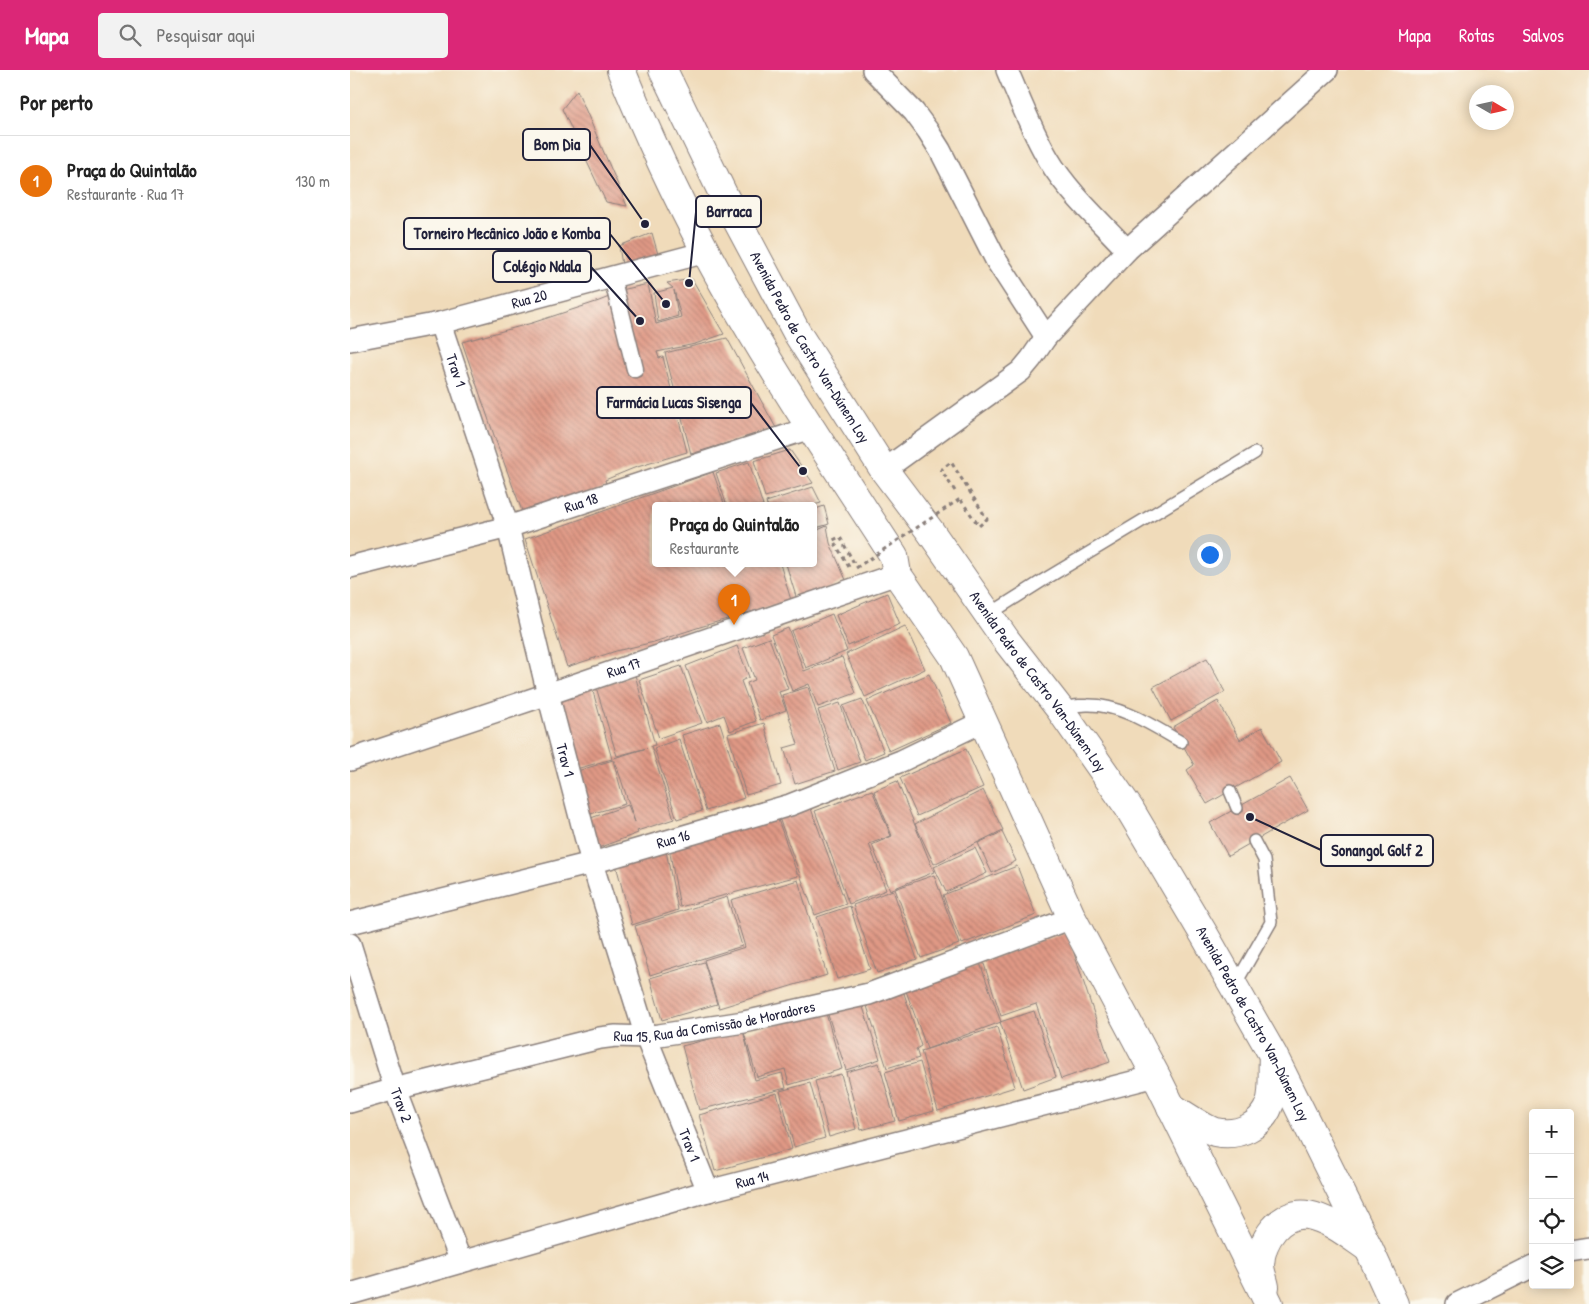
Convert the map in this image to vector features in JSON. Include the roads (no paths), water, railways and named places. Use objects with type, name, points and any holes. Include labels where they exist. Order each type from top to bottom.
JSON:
[{"type":"highway","points":[[621,70],[682,206],[706,252],[758,343],[810,428],[894,556],[898,574],[954,657],[1072,918],[1156,1076],[1269,1304]]},
{"type":"highway","name":"Avenida Pedro de Castro Van-Dúnem Loy","points":[[663,70],[724,196],[797,333],[884,470],[930,531],[1006,640],[1059,708],[1129,808],[1273,1055],[1369,1249],[1394,1304]]},
{"type":"highway","points":[[1171,1107],[1214,1132],[1233,1133],[1245,1131],[1260,1120],[1271,1102],[1273,1055]]},
{"type":"highway","points":[[1269,1304],[1260,1266],[1264,1244],[1275,1227],[1288,1218],[1306,1215],[1321,1219],[1338,1227],[1369,1249]]},
{"type":"street","points":[[873,70],[914,112],[932,137],[996,260],[1046,337]]},
{"type":"street","points":[[1007,70],[1038,142],[1050,162],[1062,179],[1127,250]]},
{"type":"street","points":[[884,470],[1009,381],[1031,359],[1046,337],[1127,250],[1327,70]]},
{"type":"street","name":"Rua 20","points":[[350,340],[440,323],[706,252]]},
{"type":"street","points":[[612,277],[635,369]]},
{"type":"street","name":"Trav 1","points":[[440,323],[508,527],[548,694],[592,863],[646,1037],[708,1191]]},
{"type":"street","name":"Rua 18","points":[[350,567],[508,527],[810,428]]},
{"type":"street","name":"Rua 17","points":[[350,760],[898,574]]},
{"type":"street","name":"Rua 16","points":[[350,923],[592,863],[790,804],[901,761],[984,721]]},
{"type":"street","name":"Rua 15, Rua da Comissão de Moradores","points":[[350,1102],[600,1038],[616,1036],[646,1037],[744,1022],[869,994],[1072,918]]},
{"type":"street","name":"Trav 2","points":[[350,944],[395,1089],[461,1262]]},
{"type":"street","name":"Rua 14","points":[[350,1294],[708,1191],[1156,1076]]},
{"type":"street","points":[[1574,1250],[1589,1248]]},
{"type":"street","points":[[1457,1304],[1529,1268]]},
{"type":"lane","points":[[988,615],[1042,580],[1255,453]]},
{"type":"lane","points":[[1059,708],[1087,704],[1111,708],[1144,721],[1181,742]]},
{"type":"lane","points":[[1230,791],[1237,808]]},
{"type":"lane","points":[[1234,987],[1271,922],[1264,860],[1254,841]]},
{"type":"place","name":"Bom Dia","points":[[645,224]]},
{"type":"place","name":"Barraca","points":[[689,283]]},
{"type":"place","name":"Torneiro Mecânico João e Komba","points":[[666,304]]},
{"type":"place","name":"Colégio Ndala","points":[[640,321]]},
{"type":"place","name":"Farmácia Lucas Sisenga","points":[[803,471]]},
{"type":"place","name":"Praça do Quintalão","points":[[734,625]]},
{"type":"place","name":"Sonangol Golf 2","points":[[1250,817]]}]
